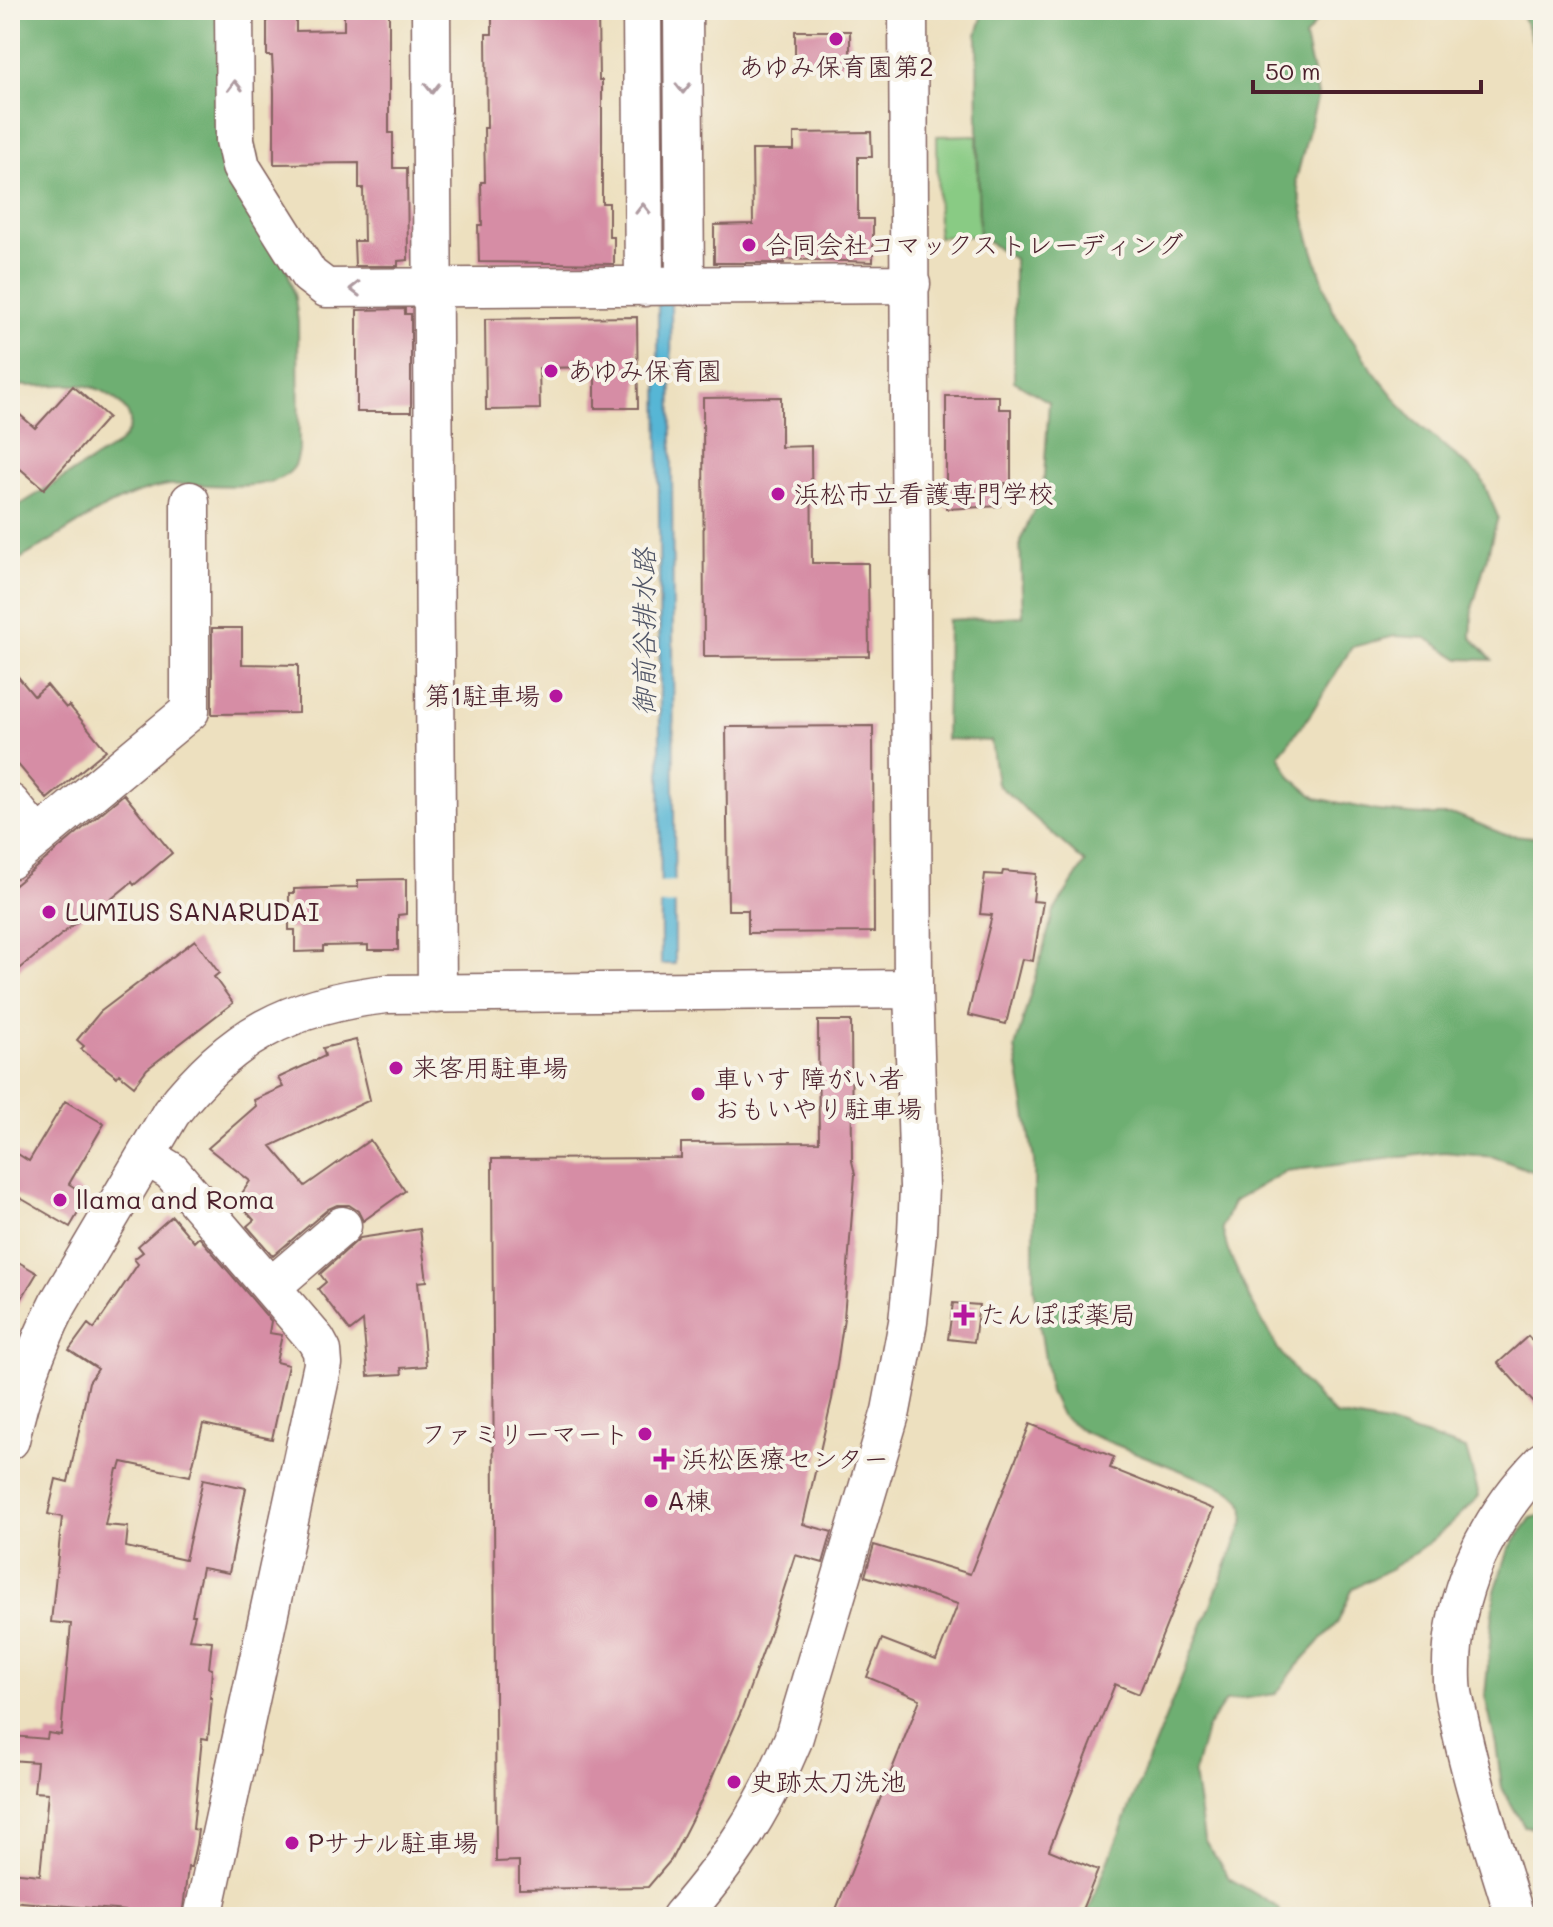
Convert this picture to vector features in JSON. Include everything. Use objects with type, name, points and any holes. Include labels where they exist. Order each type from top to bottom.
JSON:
[{"type":"street","points":[[234,10],[235,140],[241,167],[309,275],[326,288],[911,284]]},
{"type":"street","points":[[431,10],[437,994]]},
{"type":"street","points":[[642,10],[644,287]]},
{"type":"street","points":[[683,10],[685,286]]},
{"type":"street","points":[[681,1917],[743,1839],[773,1786],[793,1740],[891,1411],[908,1322],[917,1232],[918,1142],[913,989],[908,10]]},
{"type":"street","points":[[10,803],[24,848],[190,711],[190,501]]},
{"type":"street","points":[[10,1440],[18,1405],[42,1337],[58,1304],[171,1113],[193,1085],[249,1037],[303,1011],[350,998],[386,994],[913,989]]},
{"type":"street","points":[[146,1156],[171,1171],[271,1287],[316,1340],[322,1351],[323,1364],[203,1917]]},
{"type":"street","points":[[271,1287],[342,1226]]},
{"type":"street","points":[[1515,1917],[1467,1755],[1452,1683],[1454,1623],[1471,1567],[1496,1519],[1543,1461]]},
{"type":"green space","points":[[15,10],[217,10],[295,298],[299,450],[294,467],[270,482],[236,486],[169,485],[126,497],[10,564],[10,511],[120,443],[130,423],[125,409],[98,389],[70,384],[10,384],[10,35]]},
{"type":"green space","points":[[984,10],[1324,10],[1305,38],[1318,95],[1296,180],[1309,237],[1332,309],[1371,368],[1411,418],[1481,477],[1498,517],[1473,606],[1471,637],[1492,660],[1460,659],[1426,638],[1395,636],[1352,647],[1310,715],[1279,755],[1291,777],[1316,798],[1378,811],[1457,815],[1503,834],[1543,838],[1543,1175],[1494,1157],[1444,1152],[1286,1171],[1233,1202],[1222,1228],[1228,1251],[1250,1299],[1278,1349],[1304,1383],[1335,1415],[1387,1424],[1466,1449],[1479,1496],[1421,1549],[1391,1569],[1353,1588],[1338,1622],[1276,1694],[1226,1701],[1206,1729],[1194,1774],[1204,1839],[1229,1878],[1279,1908],[1282,1917],[1086,1917],[1243,1524],[1244,1512],[1240,1499],[1227,1489],[1084,1432],[1061,1415],[1050,1392],[1034,1288],[1034,1161],[1015,1048],[1054,911],[1085,863],[997,784],[991,741],[946,739],[948,620],[1023,616],[1020,541],[1043,491],[1049,402],[1014,381],[1014,259],[979,236],[977,35]]},
{"type":"green space","points":[[1518,10],[1543,10],[1543,106],[1533,44]]},
{"type":"green space","points":[[977,135],[979,236],[938,237],[937,136]]},
{"type":"green space","points":[[1543,1515],[1543,1828],[1524,1826],[1502,1788],[1485,1696],[1495,1591],[1509,1549],[1531,1518]]},
{"type":"water","points":[[656,10],[670,10],[671,268],[658,268]]},
{"type":"water","points":[[658,300],[671,300],[675,964],[661,964]]},
{"type":"pier","points":[[679,881],[679,904],[657,905],[657,882]]},
{"type":"building","points":[[267,10],[296,10],[296,31],[344,30],[344,10],[389,10],[389,133],[393,133],[393,168],[407,168],[408,260],[398,261],[398,266],[355,266],[354,241],[364,241],[359,163],[274,164],[274,92],[272,56],[267,56]]},
{"type":"building","points":[[492,10],[598,10],[599,80],[602,80],[602,203],[609,203],[609,237],[614,237],[614,264],[479,262],[478,225],[482,225],[481,182],[485,182],[484,128],[487,128],[486,34],[492,34]]},
{"type":"building","points":[[795,31],[850,31],[850,65],[795,66]]},
{"type":"building","points":[[871,132],[872,157],[858,157],[858,219],[873,219],[873,262],[784,259],[784,263],[714,263],[714,225],[753,224],[752,150],[794,150],[794,133]]},
{"type":"building","points":[[405,309],[405,314],[411,314],[411,412],[357,412],[357,310]]},
{"type":"building","points":[[637,317],[638,408],[595,408],[595,367],[539,368],[540,409],[486,410],[485,319]]},
{"type":"building","points":[[73,386],[108,417],[44,489],[10,460],[10,406],[35,428]]},
{"type":"building","points":[[946,396],[999,396],[999,409],[1011,409],[1011,483],[1005,483],[1005,495],[1000,494],[1000,506],[946,509]]},
{"type":"building","points":[[781,397],[781,447],[811,446],[812,563],[868,563],[869,656],[704,657],[703,398]]},
{"type":"building","points":[[212,628],[242,628],[242,664],[298,665],[298,713],[212,714]]},
{"type":"building","points":[[10,667],[34,696],[47,685],[66,708],[69,705],[106,750],[47,799],[10,755]]},
{"type":"building","points":[[873,726],[874,932],[748,933],[748,910],[728,910],[726,727]]},
{"type":"building","points":[[124,794],[172,853],[93,914],[90,911],[10,977],[10,889]]},
{"type":"building","points":[[1003,871],[1036,874],[1033,901],[1043,902],[1033,961],[1022,959],[1006,1024],[968,1015],[992,915],[980,914],[985,874],[1002,875]]},
{"type":"building","points":[[406,879],[406,914],[398,915],[398,950],[368,950],[368,945],[323,946],[323,951],[295,952],[295,930],[289,930],[289,893],[294,893],[294,889],[358,887],[358,880]]},
{"type":"building","points":[[195,940],[219,973],[214,977],[233,1003],[147,1069],[134,1086],[81,1049],[84,1046],[77,1040],[100,1012]]},
{"type":"building","name":"浜松医療センター","points":[[818,1021],[851,1021],[852,1161],[855,1174],[844,1318],[832,1399],[803,1524],[832,1532],[823,1563],[795,1555],[741,1712],[708,1787],[671,1860],[648,1887],[519,1889],[519,1861],[496,1862],[492,1159],[681,1158],[681,1143],[819,1142]]},
{"type":"building","points":[[356,1040],[370,1100],[271,1146],[305,1186],[370,1140],[405,1191],[363,1221],[358,1211],[349,1205],[328,1209],[273,1256],[247,1226],[254,1220],[237,1201],[250,1181],[208,1148],[256,1106],[254,1100],[283,1087],[278,1078],[325,1056],[323,1048]]},
{"type":"building","points":[[65,1101],[104,1124],[69,1184],[88,1196],[70,1227],[10,1192],[10,1149],[29,1161]]},
{"type":"building","points":[[172,1216],[194,1242],[199,1237],[271,1321],[269,1333],[282,1335],[276,1362],[288,1365],[272,1439],[203,1424],[190,1476],[122,1462],[120,1469],[117,1469],[105,1525],[128,1527],[126,1547],[185,1560],[203,1479],[246,1488],[229,1573],[202,1568],[192,1615],[195,1615],[189,1639],[212,1641],[209,1668],[212,1669],[212,1698],[208,1739],[202,1738],[193,1829],[198,1830],[191,1867],[188,1867],[182,1917],[138,1917],[138,1912],[10,1901],[10,1872],[40,1875],[48,1793],[34,1792],[37,1762],[10,1760],[12,1736],[47,1739],[48,1733],[61,1735],[71,1624],[51,1622],[62,1517],[48,1514],[56,1479],[68,1482],[89,1382],[98,1369],[69,1350],[88,1324],[94,1329],[138,1264],[134,1259],[143,1252],[138,1246]]},
{"type":"building","points":[[420,1229],[427,1281],[418,1282],[426,1366],[401,1368],[402,1374],[368,1376],[363,1321],[350,1331],[318,1289],[326,1282],[320,1274],[360,1238]]},
{"type":"building","points":[[10,1257],[37,1273],[10,1318]]},
{"type":"building","name":"たんぽぽ薬局","points":[[953,1303],[979,1305],[974,1342],[948,1339]]},
{"type":"building","points":[[1528,1336],[1543,1353],[1543,1413],[1498,1363]]},
{"type":"building","points":[[1030,1424],[1114,1457],[1110,1468],[1213,1509],[1139,1694],[1115,1684],[1049,1850],[1098,1870],[1079,1917],[833,1917],[920,1699],[867,1677],[882,1639],[936,1660],[958,1604],[865,1576],[874,1545],[970,1574]]},
{"type":"place","name":"あゆみ保育園第2","points":[[836,39]]},
{"type":"place","name":"合同会社コマックストレーディング","points":[[749,245]]},
{"type":"place","name":"あゆみ保育園","points":[[551,371]]},
{"type":"place","name":"浜松市立看護専門学校","points":[[778,494]]},
{"type":"place","name":"第1駐車場","points":[[556,696]]},
{"type":"place","name":"LUMIUS SANARUDAI","points":[[49,912]]},
{"type":"place","name":"来客用駐車場","points":[[396,1068]]},
{"type":"place","name":"車いす 障がい者 おもいやり駐車場","points":[[698,1094]]},
{"type":"place","name":"llama and Roma","points":[[60,1200]]},
{"type":"place","name":"たんぽぽ薬局","points":[[964,1315]]},
{"type":"place","name":"ファミリーマート","points":[[645,1434]]},
{"type":"place","name":"浜松医療センター","points":[[664,1459]]},
{"type":"place","name":"A棟","points":[[651,1501]]},
{"type":"place","name":"史跡太刀洗池","points":[[734,1782]]},
{"type":"place","name":"Pサナル駐車場","points":[[292,1843]]},
{"type":"water label","name":"御前谷排水路","points":[[644,632]]}]
